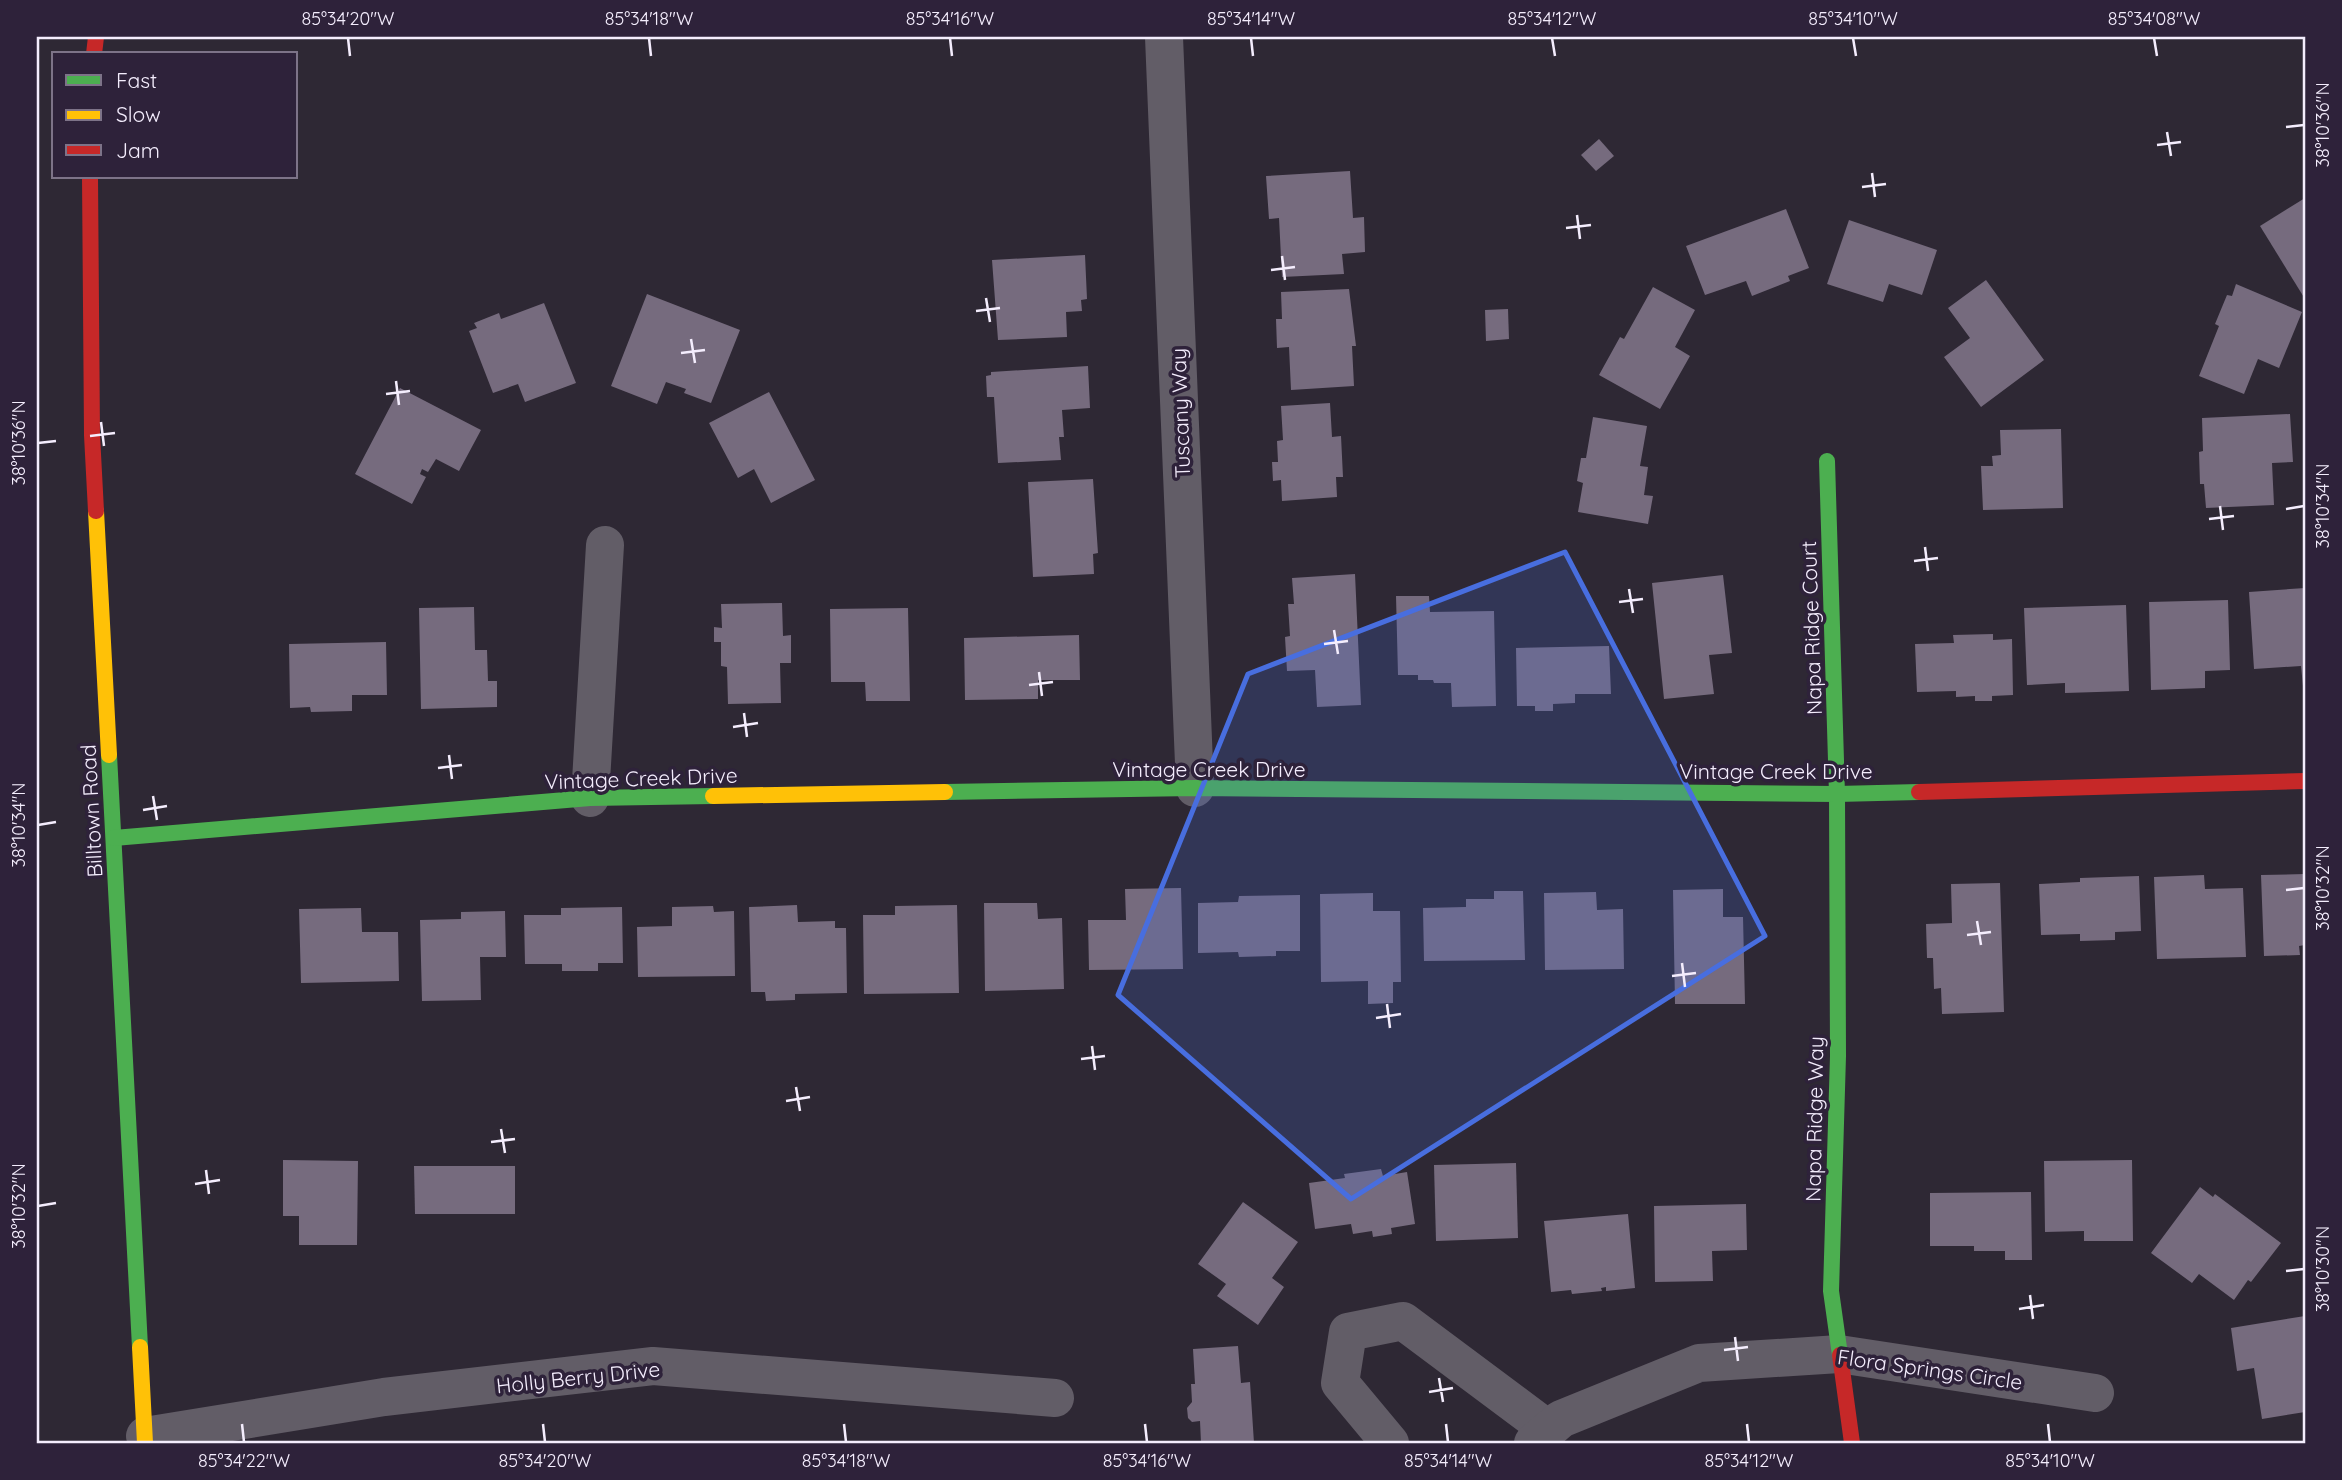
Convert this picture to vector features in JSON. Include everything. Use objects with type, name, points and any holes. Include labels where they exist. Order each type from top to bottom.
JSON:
[{"type":"street","name":"Tuscany Way","points":[[1164,37],[1195,788]]},
{"type":"street","name":"Billtown Road","points":[[90,178],[92,435],[145,1440]]},
{"type":"street","name":"Napa Ridge Court","points":[[1827,461],[1836,794]]},
{"type":"street","points":[[590,798],[605,545]]},
{"type":"street","name":"Vintage Creek Drive","points":[[114,838],[590,798],[1195,788],[1836,794],[2305,781]]},
{"type":"street","name":"Napa Ridge Way","points":[[1836,794],[1838,1056],[1830,1291],[1852,1443]]},
{"type":"street","points":[[1391,1443],[1340,1383],[1348,1332],[1403,1321],[1541,1437]]},
{"type":"street","name":"Flora Springs Circle","points":[[1541,1437],[1561,1419],[1699,1363],[1839,1354],[2095,1393]]},
{"type":"street","name":"Holly Berry Drive","points":[[145,1440],[384,1397],[653,1366],[1055,1398]]},
{"type":"highlighted area","points":[[1565,552],[1765,936],[1351,1199],[1118,995],[1248,674]]},
{"type":"building","points":[[1599,139],[1614,156],[1596,171],[1581,155]]},
{"type":"building","points":[[1350,171],[1353,218],[1364,217],[1365,252],[1342,254],[1344,274],[1282,277],[1279,218],[1269,219],[1266,176]]},
{"type":"building","points":[[2305,198],[2305,299],[2260,226]]},
{"type":"building","points":[[1786,209],[1809,268],[1788,276],[1790,281],[1752,296],[1746,281],[1705,295],[1686,246]]},
{"type":"building","points":[[1849,220],[1937,250],[1922,295],[1889,284],[1883,302],[1827,284]]},
{"type":"building","points":[[1085,255],[1087,299],[1081,300],[1082,311],[1066,312],[1067,337],[998,340],[992,260]]},
{"type":"building","points":[[1986,280],[2044,360],[1981,407],[1944,357],[1970,338],[1948,308]]},
{"type":"building","points":[[2236,284],[2302,312],[2279,368],[2258,359],[2244,394],[2199,376],[2219,326],[2215,324],[2227,295],[2232,296]]},
{"type":"building","points":[[1653,287],[1695,310],[1675,347],[1690,356],[1660,409],[1599,375],[1620,337],[1624,339]]},
{"type":"building","points":[[1349,289],[1356,346],[1352,346],[1354,386],[1291,390],[1289,347],[1277,348],[1276,319],[1282,319],[1281,292]]},
{"type":"building","points":[[647,294],[740,330],[711,403],[684,393],[686,389],[666,382],[657,404],[611,386]]},
{"type":"building","points":[[544,303],[576,383],[525,402],[518,384],[493,393],[469,331],[477,328],[474,323],[499,313],[501,319]]},
{"type":"building","points":[[1508,309],[1509,339],[1486,341],[1485,310]]},
{"type":"building","points":[[1088,366],[1090,408],[1062,410],[1064,437],[1059,437],[1061,460],[998,463],[994,397],[987,397],[986,376],[991,375],[991,372]]},
{"type":"building","points":[[400,388],[481,430],[459,471],[436,459],[428,472],[422,469],[420,474],[426,477],[412,504],[355,474]]},
{"type":"building","points":[[769,392],[815,480],[771,503],[754,469],[738,478],[709,423]]},
{"type":"building","points":[[1330,403],[1332,437],[1341,436],[1343,477],[1336,477],[1337,497],[1282,501],[1281,480],[1273,481],[1272,462],[1278,462],[1277,441],[1283,440],[1281,406]]},
{"type":"building","points":[[2290,414],[2293,462],[2272,463],[2274,505],[2206,508],[2204,484],[2200,484],[2202,418]]},
{"type":"building","points":[[1593,417],[1647,426],[1640,466],[1648,467],[1644,495],[1653,496],[1648,524],[1578,512],[1583,483],[1577,481],[1581,458],[1586,458]]},
{"type":"building","points":[[2061,429],[2063,508],[1983,510],[1981,466],[1993,466],[1992,456],[2001,455],[2000,430]]},
{"type":"building","points":[[1093,479],[1098,553],[1093,554],[1094,574],[1033,577],[1028,482]]},
{"type":"building","points":[[1355,574],[1361,705],[1317,707],[1315,670],[1287,671],[1285,637],[1290,636],[1288,604],[1294,604],[1292,578]]},
{"type":"building","points":[[1723,575],[1732,653],[1709,655],[1714,694],[1664,699],[1652,583]]},
{"type":"building","points":[[2305,588],[2303,686],[2301,666],[2254,669],[2249,592]]},
{"type":"building","points":[[1396,596],[1429,596],[1430,612],[1494,611],[1496,706],[1452,707],[1451,683],[1418,680],[1418,675],[1398,675]]},
{"type":"building","points":[[2228,600],[2230,670],[2205,671],[2205,688],[2151,690],[2149,602]]},
{"type":"building","points":[[782,603],[783,636],[791,635],[791,663],[780,663],[781,703],[728,704],[727,667],[721,666],[721,642],[714,642],[714,627],[722,628],[721,604]]},
{"type":"building","points":[[2126,605],[2129,691],[2065,693],[2065,683],[2027,685],[2024,608]]},
{"type":"building","points":[[474,607],[475,650],[487,650],[488,681],[497,681],[497,707],[421,709],[419,608]]},
{"type":"building","points":[[908,608],[910,701],[866,701],[865,682],[831,682],[830,609]]},
{"type":"building","points":[[1993,634],[1993,640],[2012,639],[2013,695],[1992,696],[1992,701],[1975,701],[1975,696],[1956,697],[1956,691],[1917,692],[1915,644],[1954,643],[1953,635]]},
{"type":"building","points":[[1079,635],[1080,680],[1038,680],[1038,699],[965,700],[964,638]]},
{"type":"building","points":[[386,642],[387,695],[352,695],[352,711],[311,712],[310,707],[290,708],[289,644]]},
{"type":"building","points":[[1609,646],[1611,694],[1575,694],[1575,703],[1553,704],[1553,711],[1535,711],[1535,706],[1517,706],[1516,648]]},
{"type":"building","points":[[2305,874],[2305,945],[2299,946],[2300,955],[2264,956],[2261,875]]},
{"type":"building","points":[[2204,875],[2205,889],[2243,888],[2246,957],[2157,959],[2154,877]]},
{"type":"building","points":[[2139,876],[2141,931],[2115,932],[2115,940],[2080,941],[2080,934],[2041,935],[2039,884],[2080,882],[2080,878]]},
{"type":"building","points":[[2000,883],[2004,1012],[1942,1014],[1941,988],[1934,989],[1933,958],[1927,958],[1926,924],[1952,923],[1951,884]]},
{"type":"building","points":[[1181,888],[1183,969],[1089,970],[1088,920],[1126,920],[1125,889]]},
{"type":"building","points":[[1723,889],[1723,917],[1743,917],[1745,1004],[1675,1004],[1673,890]]},
{"type":"building","points":[[1494,891],[1523,891],[1525,960],[1424,961],[1423,908],[1466,907],[1466,899],[1494,899]]},
{"type":"building","points":[[1596,892],[1597,910],[1623,909],[1624,969],[1545,970],[1544,893]]},
{"type":"building","points":[[1373,893],[1373,911],[1400,911],[1401,982],[1393,982],[1393,1003],[1368,1004],[1368,981],[1321,982],[1320,894]]},
{"type":"building","points":[[1300,895],[1300,951],[1276,951],[1276,956],[1239,957],[1238,952],[1198,953],[1198,903],[1238,902],[1239,896]]},
{"type":"building","points":[[984,903],[1037,903],[1038,919],[1062,918],[1064,989],[985,991]]},
{"type":"building","points":[[797,905],[798,922],[835,921],[835,928],[846,928],[847,993],[795,994],[795,1000],[766,1001],[765,992],[751,992],[749,907]]},
{"type":"building","points":[[957,905],[959,993],[864,994],[863,915],[895,915],[895,906]]},
{"type":"building","points":[[713,906],[714,912],[734,911],[735,976],[638,977],[637,927],[672,926],[672,907]]},
{"type":"building","points":[[622,907],[623,963],[598,963],[598,971],[562,971],[562,964],[525,964],[524,915],[561,915],[561,908]]},
{"type":"building","points":[[361,908],[362,932],[398,932],[399,981],[301,983],[299,909]]},
{"type":"building","points":[[505,911],[506,957],[480,957],[481,1000],[422,1001],[420,920],[461,919],[461,912]]},
{"type":"building","points":[[283,1160],[358,1161],[357,1245],[299,1245],[299,1216],[283,1216]]},
{"type":"building","points":[[2132,1160],[2133,1241],[2084,1241],[2084,1231],[2045,1232],[2044,1161]]},
{"type":"building","points":[[1516,1163],[1518,1238],[1436,1241],[1434,1165]]},
{"type":"building","points":[[414,1166],[515,1166],[515,1214],[415,1214]]},
{"type":"building","points":[[1381,1169],[1383,1176],[1407,1172],[1415,1224],[1391,1228],[1392,1234],[1373,1237],[1372,1231],[1353,1234],[1351,1224],[1315,1229],[1309,1183],[1345,1178],[1344,1174]]},
{"type":"building","points":[[2200,1187],[2213,1197],[2215,1194],[2281,1243],[2234,1300],[2199,1274],[2192,1283],[2151,1253]]},
{"type":"building","points":[[2031,1192],[2032,1260],[2005,1260],[2005,1251],[1974,1251],[1974,1246],[1930,1246],[1930,1193]]},
{"type":"building","points":[[1243,1202],[1298,1242],[1272,1278],[1284,1287],[1258,1325],[1217,1296],[1226,1284],[1198,1264]]},
{"type":"building","points":[[1746,1204],[1747,1250],[1712,1251],[1713,1281],[1655,1282],[1654,1206]]},
{"type":"building","points":[[1628,1214],[1635,1288],[1606,1291],[1606,1287],[1601,1288],[1602,1291],[1572,1294],[1571,1290],[1551,1292],[1544,1221]]},
{"type":"building","points":[[2305,1316],[2305,1412],[2262,1419],[2254,1368],[2237,1371],[2231,1328]]},
{"type":"building","points":[[1238,1346],[1241,1383],[1250,1382],[1254,1443],[1201,1443],[1200,1421],[1192,1422],[1188,1418],[1187,1408],[1192,1402],[1191,1384],[1195,1384],[1193,1349]]},
{"type":"traffic: fast","points":[[1827,461],[1837,794],[1838,1056],[1831,1291],[1840,1355]]},
{"type":"traffic: fast","points":[[109,755],[140,1347]]},
{"type":"traffic: fast","points":[[945,792],[1195,788],[1837,794],[1919,792]]},
{"type":"traffic: fast","points":[[114,838],[590,798],[713,796]]},
{"type":"traffic: slow","points":[[96,511],[109,755]]},
{"type":"traffic: slow","points":[[713,796],[945,792]]},
{"type":"traffic: slow","points":[[140,1347],[145,1443]]},
{"type":"traffic: jam","points":[[94,52],[96,37]]},
{"type":"traffic: jam","points":[[90,178],[92,435],[96,511]]},
{"type":"traffic: jam","points":[[1919,792],[2305,781]]},
{"type":"traffic: jam","points":[[1840,1355],[1852,1443]]}]
